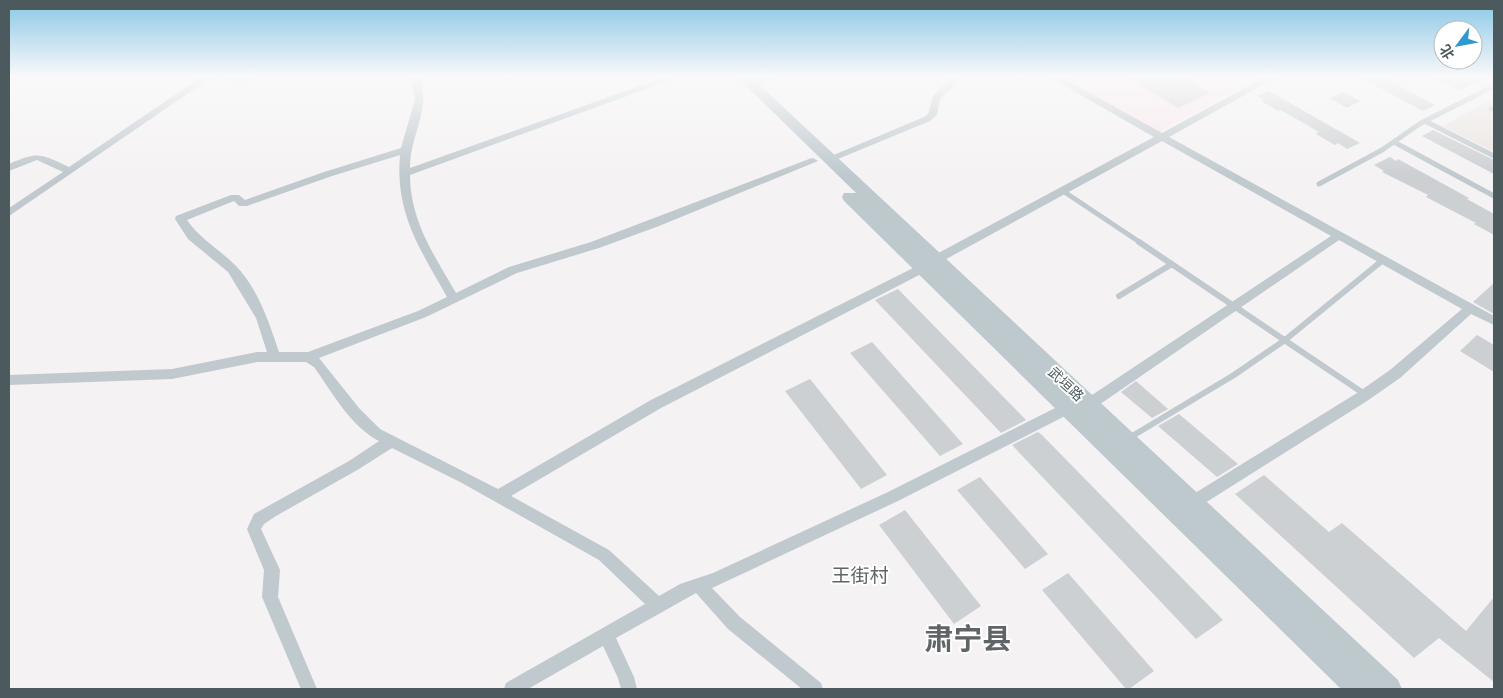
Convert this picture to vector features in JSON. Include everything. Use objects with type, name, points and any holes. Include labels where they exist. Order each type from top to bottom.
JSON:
[{"type":"main road","name":"武垣路","points":[[763,110],[821,160],[929,264],[1068,408],[1359,689]]},
{"type":"main road","name":"武垣路","points":[[774,110],[821,160]]},
{"type":"main road","name":"武垣路","points":[[929,264],[1126,440],[1389,689]]},
{"type":"street","points":[[9,213],[161,110]]},
{"type":"street","points":[[419,110],[406,150],[406,198],[424,246],[452,298]]},
{"type":"street","points":[[405,173],[585,110]]},
{"type":"street","points":[[9,380],[172,374],[257,357],[308,357],[390,327],[513,270],[596,245],[927,120],[932,115],[933,110]]},
{"type":"street","points":[[1110,110],[1494,321]]},
{"type":"street","points":[[498,496],[656,404],[929,264],[1214,110]]},
{"type":"street","points":[[274,356],[262,318],[249,294],[232,270],[192,236],[180,219],[235,197],[243,204],[328,174],[406,150]]},
{"type":"street","points":[[9,168],[31,158],[38,157],[70,171]]},
{"type":"street","points":[[1088,405],[1338,236]]},
{"type":"street","points":[[1192,503],[1366,395],[1395,374],[1470,308]]},
{"type":"street","points":[[308,357],[318,364],[354,412],[375,433],[498,496],[604,555],[658,605]]},
{"type":"street","points":[[512,689],[686,590],[699,586],[902,493],[1005,442],[1068,408]]},
{"type":"street","points":[[309,689],[270,597],[272,570],[254,530],[259,519],[271,511],[354,465],[391,441]]},
{"type":"street","points":[[699,586],[734,623],[815,689]]},
{"type":"street","points":[[606,634],[629,689]]},
{"type":"lane","points":[[1320,184],[1448,110]]},
{"type":"lane","points":[[1425,121],[1494,156]]},
{"type":"lane","points":[[1394,142],[1494,196]]},
{"type":"lane","points":[[1063,191],[1366,395]]},
{"type":"lane","points":[[1126,440],[1234,375],[1285,340],[1383,260]]},
{"type":"lane","points":[[1119,296],[1172,264]]},
{"type":"shaded area","points":[[1117,110],[1199,110],[1158,132]]},
{"type":"shaded area","points":[[1473,110],[1494,110],[1494,152],[1443,126]]},
{"type":"building","points":[[1276,110],[1302,110],[1360,143],[1347,149],[1338,143],[1335,145],[1316,134],[1319,132],[1281,110]]},
{"type":"building","points":[[1433,130],[1494,160],[1494,174],[1422,136]]},
{"type":"building","points":[[1390,157],[1396,161],[1398,159],[1494,214],[1494,235],[1474,224],[1476,223],[1426,197],[1428,195],[1382,172],[1384,171],[1374,165]]},
{"type":"building","points":[[1494,283],[1494,314],[1473,302]]},
{"type":"building","points":[[898,289],[1026,420],[1001,433],[875,300]]},
{"type":"building","points":[[1477,335],[1494,345],[1494,372],[1460,351]]},
{"type":"building","points":[[872,342],[963,444],[940,456],[850,353]]},
{"type":"building","points":[[810,379],[887,475],[861,489],[785,391]]},
{"type":"building","points":[[1136,381],[1168,409],[1152,418],[1121,392]]},
{"type":"building","points":[[1179,414],[1238,464],[1217,477],[1158,426]]},
{"type":"building","points":[[1038,432],[1223,620],[1196,639],[1012,445]]},
{"type":"building","points":[[1264,475],[1329,532],[1342,523],[1466,631],[1494,597],[1494,682],[1439,638],[1414,658],[1235,494]]},
{"type":"building","points":[[980,477],[1048,554],[1025,569],[957,490]]},
{"type":"building","points":[[905,510],[981,606],[954,624],[879,525]]},
{"type":"building","points":[[1068,573],[1154,671],[1129,689],[1126,689],[1042,590]]},
{"type":"district","name":"王街村","points":[[860,575]]},
{"type":"district","name":"肃宁县","points":[[968,638]]}]
